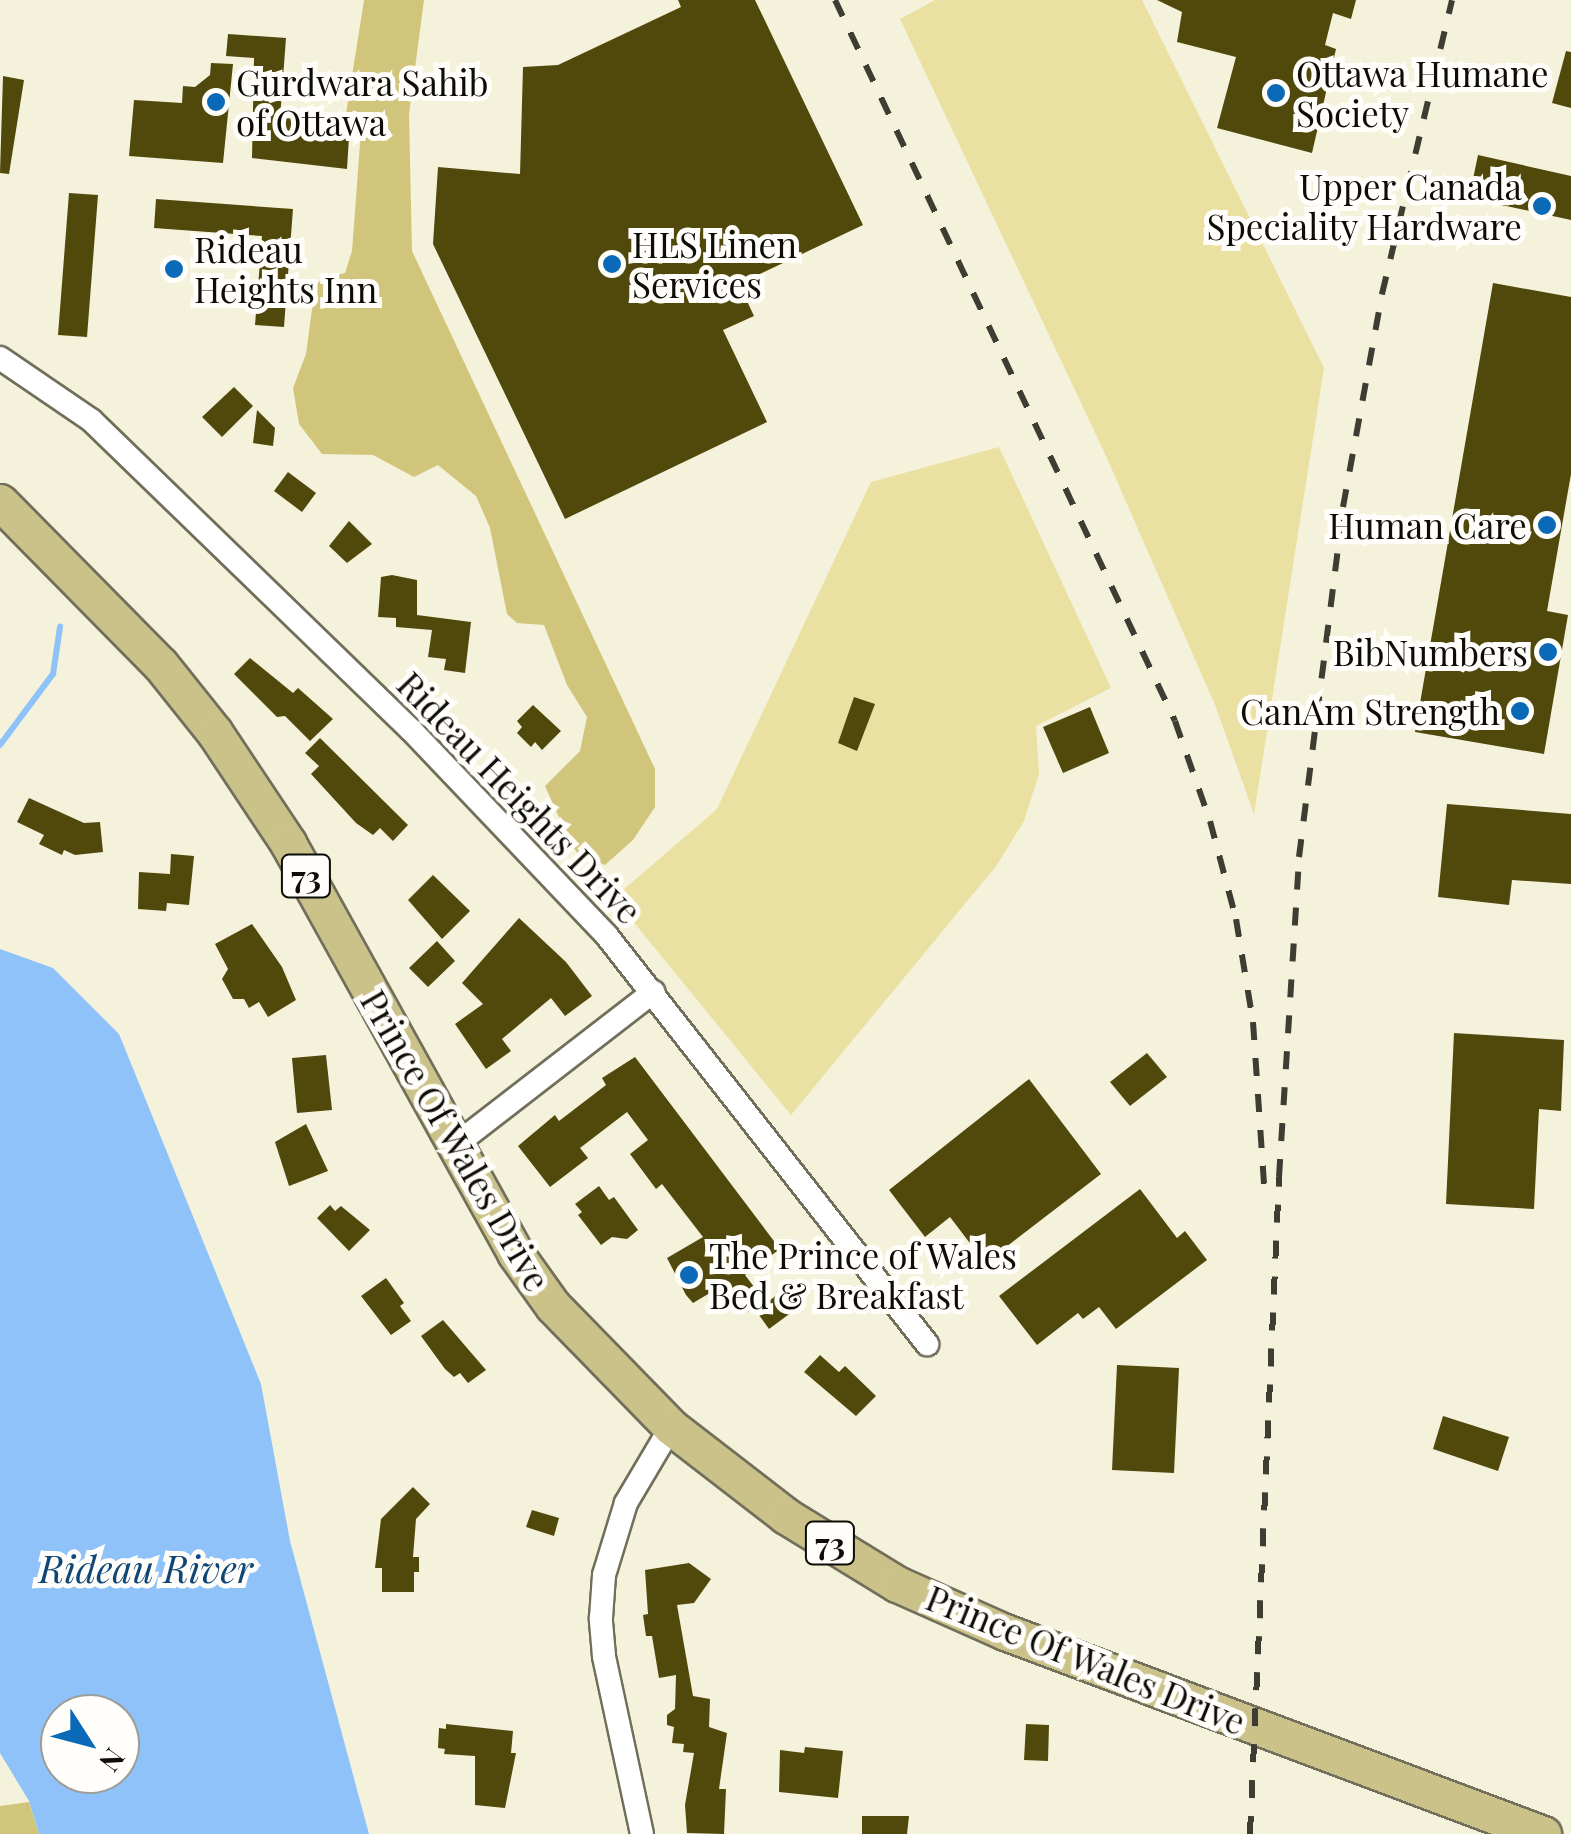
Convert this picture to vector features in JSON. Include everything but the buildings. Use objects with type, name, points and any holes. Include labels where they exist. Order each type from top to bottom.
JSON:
[{"type":"main road","name":"Prince Of Wales Drive","points":[[0,502],[160,664],[215,733],[288,844],[506,1240],[553,1306],[670,1427],[786,1516],[897,1584],[1005,1632],[1543,1834]]},
{"type":"street","name":"Rideau Heights Drive","points":[[0,358],[44,384],[104,432],[410,730],[607,936],[927,1344]]},
{"type":"street","points":[[454,1146],[654,992]]},
{"type":"street","points":[[642,1834],[604,1656],[601,1618],[604,1575],[626,1503],[670,1427]]},
{"type":"shaded area","points":[[364,0],[424,0],[409,114],[412,251],[655,769],[655,807],[633,840],[605,865],[578,854],[545,786],[580,751],[587,717],[567,685],[544,625],[517,623],[507,614],[490,528],[476,496],[438,465],[414,477],[373,455],[322,454],[299,424],[293,388],[306,354],[315,287],[322,278],[345,273],[352,251],[361,130],[346,114]]},
{"type":"shaded area","points":[[935,0],[1142,0],[1324,368],[1254,814],[1215,705],[1106,456],[900,19]]},
{"type":"shaded area","points":[[999,447],[1111,688],[1036,726],[1039,774],[1024,821],[997,865],[791,1115],[614,898],[717,809],[871,482]]},
{"type":"shaded area","points":[[29,1802],[39,1834],[0,1834],[0,1806]]},
{"type":"water","name":"Rideau River","points":[[0,949],[53,968],[119,1034],[261,1384],[290,1541],[369,1834],[39,1834],[29,1801],[0,1753]]},
{"type":"waterway","points":[[0,745],[53,674],[60,627]]},
{"type":"railway","points":[[835,0],[1175,721],[1210,821],[1236,919],[1253,1022],[1265,1199]]},
{"type":"railway","points":[[1250,1834],[1279,1177],[1299,857],[1343,507],[1382,294],[1452,0]]},
{"type":"place","name":"Ottawa Humane Society","points":[[1276,93]]},
{"type":"place","name":"Gurdwara Sahib of Ottawa","points":[[216,102]]},
{"type":"place","name":"Upper Canada Speciality Hardware","points":[[1542,206]]},
{"type":"place","name":"HLS Linen Services","points":[[612,264]]},
{"type":"place","name":"Rideau Heights Inn","points":[[174,269]]},
{"type":"place","name":"Human Care","points":[[1547,525]]},
{"type":"place","name":"BibNumbers","points":[[1548,652]]},
{"type":"place","name":"CanAm Strength","points":[[1520,711]]},
{"type":"place","name":"The Prince of Wales Bed & Breakfast","points":[[689,1275]]}]
